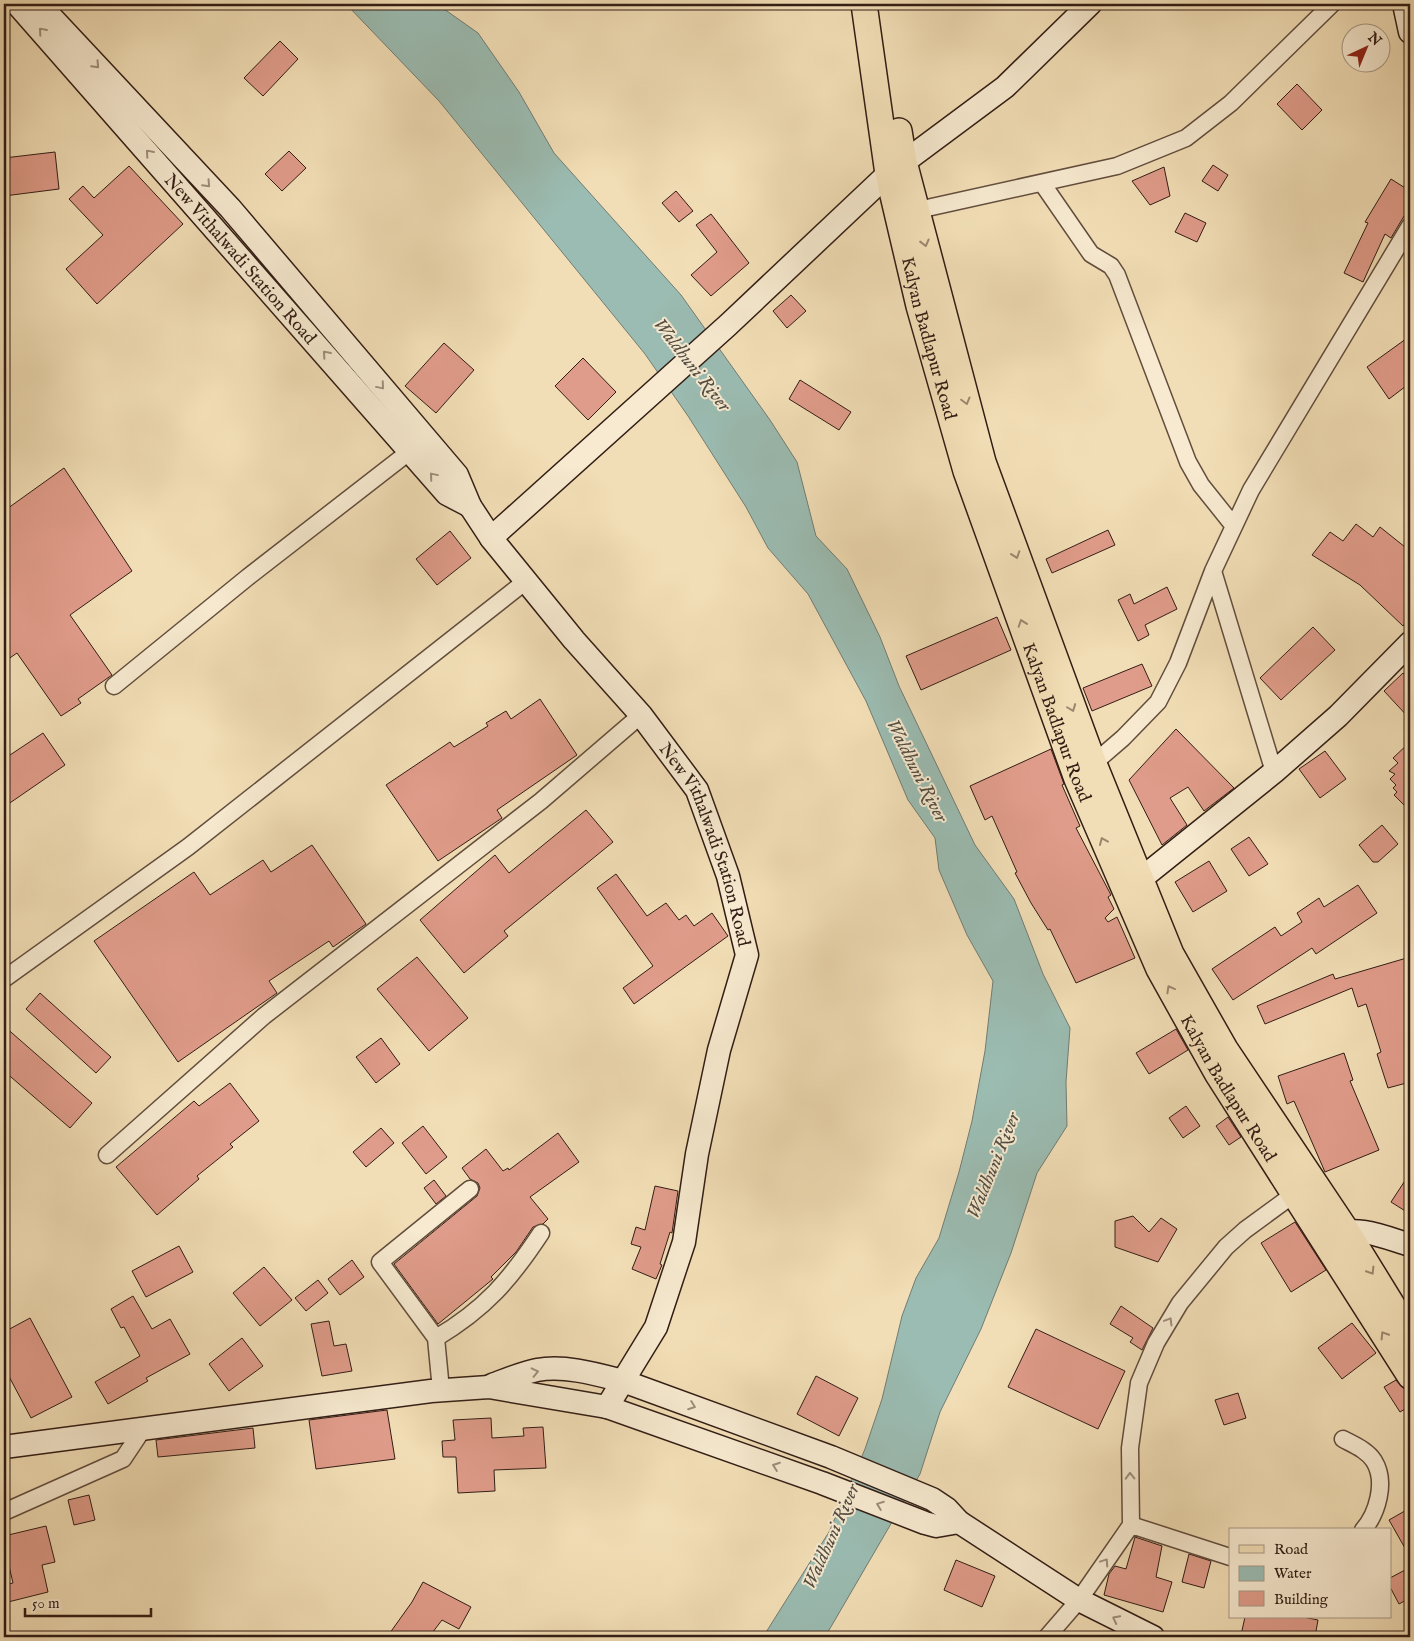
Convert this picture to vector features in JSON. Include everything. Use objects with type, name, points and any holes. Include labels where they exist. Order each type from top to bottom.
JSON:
[{"type":"main road","name":"Kalyan Badlapur Road","points":[[864,4],[896,168],[907,213],[919,306],[966,472],[1085,772],[1133,886],[1159,969],[1217,1073],[1303,1188],[1334,1234],[1410,1334]]},
{"type":"main road","name":"Kalyan Badlapur Road","points":[[881,4],[896,168]]},
{"type":"main road","name":"Kalyan Badlapur Road","points":[[1334,1234],[1410,1376]]},
{"type":"street","name":"New Vithalwadi Station Road","points":[[17,4],[283,305],[418,444],[457,475],[470,506],[490,538],[574,640],[642,715],[697,790],[728,876],[747,955],[719,1050],[697,1154],[684,1242],[656,1327],[607,1407]]},
{"type":"street","name":"New Vithalwadi Station Road","points":[[39,4],[230,208],[299,289],[418,444]]},
{"type":"street","points":[[490,538],[728,325],[896,168],[1005,87],[1090,4]]},
{"type":"street","points":[[907,213],[1117,166],[1186,138],[1231,103],[1332,4]]},
{"type":"street","points":[[1404,4],[1410,32]]},
{"type":"street","points":[[1042,183],[1091,254],[1111,266],[1117,275],[1188,462],[1201,485],[1233,525]]},
{"type":"street","points":[[1085,772],[1123,738],[1158,702],[1178,663],[1213,571],[1250,490],[1410,226]]},
{"type":"street","points":[[283,305],[299,289]]},
{"type":"street","points":[[114,686],[248,577],[418,444]]},
{"type":"street","points":[[1213,571],[1274,772]]},
{"type":"street","points":[[4,979],[188,847],[526,581]]},
{"type":"street","points":[[1133,886],[1274,772],[1338,716],[1410,643]]},
{"type":"street","points":[[107,1155],[264,1016],[541,801],[642,715]]},
{"type":"street","points":[[1047,1637],[1079,1600],[1131,1525],[1130,1448],[1139,1383],[1156,1342],[1180,1303],[1206,1269],[1245,1230],[1303,1188]]},
{"type":"street","points":[[440,1390],[436,1338],[380,1262],[470,1189]]},
{"type":"street","points":[[436,1338],[460,1324],[496,1294],[518,1267],[541,1233]]},
{"type":"street","points":[[1334,1234],[1371,1233],[1410,1245]]},
{"type":"street","points":[[4,1446],[440,1390],[489,1386],[537,1370],[592,1373],[623,1381],[831,1457],[932,1499],[947,1509],[959,1522],[1079,1600],[1153,1637]]},
{"type":"street","points":[[489,1386],[607,1407],[822,1483],[926,1523],[936,1526],[959,1522]]},
{"type":"street","points":[[4,1512],[123,1458],[143,1429]]},
{"type":"street","points":[[1343,1440],[1361,1448],[1374,1461],[1379,1476],[1378,1502],[1370,1522],[1364,1528]]},
{"type":"street","points":[[1131,1525],[1229,1558]]},
{"type":"water","name":"Waldhuni River","points":[[346,4],[437,4],[478,33],[519,92],[554,153],[681,295],[770,420],[797,462],[816,536],[847,569],[880,637],[899,686],[975,845],[1014,899],[1043,974],[1070,1028],[1066,1082],[1067,1126],[1037,1173],[1011,1253],[981,1329],[940,1412],[920,1474],[825,1637],[763,1637],[829,1532],[865,1449],[882,1399],[902,1316],[916,1278],[939,1238],[972,1121],[985,1051],[993,981],[967,935],[939,870],[935,838],[908,800],[866,701],[808,594],[768,548],[746,507],[688,416],[645,354],[439,101]]},
{"type":"building","points":[[280,41],[298,59],[263,96],[244,78]]},
{"type":"building","points":[[1297,84],[1322,110],[1302,130],[1277,104]]},
{"type":"building","points":[[289,151],[306,168],[282,191],[265,174]]},
{"type":"building","points":[[55,152],[59,189],[4,196],[4,158]]},
{"type":"building","points":[[1213,165],[1228,175],[1218,191],[1202,181]]},
{"type":"building","points":[[129,166],[183,224],[97,304],[66,269],[103,235],[69,199],[83,186],[94,198]]},
{"type":"building","points":[[1164,167],[1170,196],[1150,205],[1132,181]]},
{"type":"building","points":[[1391,179],[1410,191],[1410,206],[1391,238],[1385,234],[1363,282],[1344,273],[1368,223],[1365,222]]},
{"type":"building","points":[[676,191],[693,211],[679,222],[662,203]]},
{"type":"building","points":[[1185,213],[1206,223],[1197,242],[1175,232]]},
{"type":"building","points":[[711,214],[749,263],[711,296],[691,275],[717,252],[696,225]]},
{"type":"building","points":[[791,295],[806,311],[787,328],[773,311]]},
{"type":"building","points":[[1410,336],[1410,383],[1389,399],[1367,367]]},
{"type":"building","points":[[444,343],[474,370],[436,413],[405,386]]},
{"type":"building","points":[[583,358],[616,392],[588,420],[555,386]]},
{"type":"building","points":[[800,380],[851,412],[839,430],[789,399]]},
{"type":"building","points":[[64,468],[132,571],[70,615],[112,675],[78,699],[81,703],[61,716],[17,653],[4,662],[4,511]]},
{"type":"building","points":[[1356,524],[1373,537],[1380,527],[1410,551],[1410,616],[1403,626],[1360,585],[1312,555],[1330,532],[1343,541]]},
{"type":"building","points":[[1108,530],[1115,545],[1052,573],[1046,559]]},
{"type":"building","points":[[450,531],[471,558],[437,585],[416,559]]},
{"type":"building","points":[[1167,587],[1177,609],[1145,625],[1149,635],[1138,641],[1118,600],[1130,594],[1134,604]]},
{"type":"building","points":[[997,617],[1011,650],[921,690],[906,656]]},
{"type":"building","points":[[1313,627],[1335,650],[1281,700],[1260,678]]},
{"type":"building","points":[[1142,664],[1152,686],[1092,711],[1083,688]]},
{"type":"building","points":[[1403,673],[1410,681],[1410,719],[1384,691]]},
{"type":"building","points":[[540,699],[577,755],[497,810],[502,818],[438,861],[386,785],[450,742],[454,747],[488,726],[486,723],[506,711],[511,719]]},
{"type":"building","points":[[1176,729],[1234,788],[1204,811],[1188,787],[1170,798],[1187,825],[1162,845],[1129,780]]},
{"type":"building","points":[[43,733],[65,765],[4,807],[4,759]]},
{"type":"building","points":[[1410,742],[1410,806],[1407,802],[1404,805],[1394,795],[1397,792],[1393,788],[1396,785],[1390,779],[1395,774],[1389,771],[1398,763],[1393,758]]},
{"type":"building","points":[[1051,749],[1064,784],[1062,785],[1080,826],[1076,828],[1111,895],[1108,897],[1114,909],[1105,918],[1108,922],[1117,917],[1135,958],[1076,983],[1050,929],[1048,930],[1031,903],[1015,873],[1017,872],[992,816],[985,820],[970,786]]},
{"type":"building","points":[[1325,751],[1346,779],[1320,798],[1299,769]]},
{"type":"building","points":[[586,810],[613,842],[504,931],[508,936],[464,973],[420,920],[495,855],[509,873]]},
{"type":"building","points":[[1382,825],[1398,844],[1378,862],[1373,862],[1359,845]]},
{"type":"building","points":[[1249,837],[1268,864],[1249,876],[1231,849]]},
{"type":"building","points":[[312,845],[366,924],[333,947],[329,941],[269,981],[277,993],[178,1062],[94,941],[194,872],[210,895],[263,860],[271,872]]},
{"type":"building","points":[[1209,861],[1227,891],[1193,912],[1175,882]]},
{"type":"building","points":[[616,874],[647,916],[666,903],[679,920],[686,915],[694,926],[712,913],[728,936],[634,1004],[623,988],[653,966],[597,888]]},
{"type":"building","points":[[1358,885],[1377,913],[1316,954],[1312,948],[1233,1000],[1212,969],[1275,927],[1281,936],[1302,922],[1297,913],[1319,898],[1324,907]]},
{"type":"building","points":[[417,957],[468,1018],[429,1051],[377,989]]},
{"type":"building","points":[[1410,957],[1410,1082],[1388,1088],[1377,1054],[1381,1052],[1366,1004],[1358,1007],[1352,988],[1265,1024],[1257,1006],[1333,974],[1335,979]]},
{"type":"building","points":[[40,993],[111,1057],[96,1073],[26,1009]]},
{"type":"building","points":[[4,1026],[92,1103],[70,1128],[4,1071]]},
{"type":"building","points":[[1176,1029],[1188,1050],[1149,1074],[1136,1053]]},
{"type":"building","points":[[381,1038],[400,1064],[376,1083],[356,1057]]},
{"type":"building","points":[[1344,1053],[1353,1080],[1350,1081],[1379,1150],[1325,1172],[1294,1101],[1287,1104],[1278,1076]]},
{"type":"building","points":[[230,1083],[259,1121],[230,1144],[233,1147],[197,1176],[199,1179],[157,1215],[116,1167],[194,1101],[199,1106]]},
{"type":"building","points":[[1186,1106],[1200,1126],[1183,1138],[1169,1118]]},
{"type":"building","points":[[1228,1117],[1241,1137],[1229,1145],[1216,1126]]},
{"type":"building","points":[[423,1126],[447,1157],[426,1174],[402,1143]]},
{"type":"building","points":[[381,1128],[394,1143],[366,1167],[353,1152]]},
{"type":"building","points":[[558,1133],[579,1162],[530,1197],[548,1219],[543,1224],[533,1227],[516,1252],[491,1277],[493,1279],[438,1324],[394,1264],[477,1196],[480,1188],[478,1183],[470,1179],[462,1168],[486,1149],[503,1171],[508,1168],[509,1170]]},
{"type":"building","points":[[1410,1173],[1410,1214],[1391,1202]]},
{"type":"building","points":[[434,1180],[446,1196],[436,1204],[424,1188]]},
{"type":"building","points":[[655,1186],[678,1191],[672,1233],[670,1232],[660,1264],[662,1265],[656,1279],[632,1269],[641,1247],[631,1244],[636,1227],[645,1230]]},
{"type":"building","points":[[1133,1216],[1149,1232],[1161,1218],[1177,1229],[1158,1262],[1115,1247],[1115,1221]]},
{"type":"building","points":[[1295,1222],[1326,1270],[1291,1292],[1261,1243]]},
{"type":"building","points":[[179,1246],[193,1272],[146,1297],[132,1271]]},
{"type":"building","points":[[352,1260],[364,1277],[340,1295],[328,1279]]},
{"type":"building","points":[[264,1267],[292,1300],[260,1326],[233,1293]]},
{"type":"building","points":[[318,1280],[328,1293],[306,1311],[295,1298]]},
{"type":"building","points":[[133,1296],[152,1329],[170,1319],[190,1354],[146,1378],[148,1381],[108,1404],[95,1382],[140,1356],[124,1327],[121,1328],[111,1309]]},
{"type":"building","points":[[1121,1306],[1153,1328],[1142,1350],[1130,1342],[1133,1338],[1110,1324]]},
{"type":"building","points":[[30,1318],[72,1397],[31,1418],[4,1367],[4,1332]]},
{"type":"building","points":[[329,1321],[334,1346],[346,1344],[352,1371],[322,1376],[311,1324]]},
{"type":"building","points":[[1352,1323],[1376,1353],[1342,1379],[1318,1348]]},
{"type":"building","points":[[1036,1329],[1125,1371],[1098,1429],[1008,1387]]},
{"type":"building","points":[[242,1338],[263,1366],[229,1391],[209,1364]]},
{"type":"building","points":[[816,1376],[858,1398],[839,1436],[797,1414]]},
{"type":"building","points":[[1396,1380],[1403,1388],[1410,1390],[1410,1406],[1400,1412],[1384,1387]]},
{"type":"building","points":[[1238,1393],[1246,1418],[1224,1425],[1215,1400]]},
{"type":"building","points":[[387,1410],[395,1459],[316,1469],[309,1420]]},
{"type":"building","points":[[491,1418],[492,1438],[524,1436],[523,1428],[543,1427],[546,1468],[494,1470],[495,1491],[458,1493],[456,1457],[443,1457],[442,1441],[455,1440],[453,1420]]},
{"type":"building","points":[[253,1428],[255,1448],[158,1457],[156,1440]]},
{"type":"building","points":[[89,1495],[95,1520],[74,1525],[68,1500]]},
{"type":"building","points":[[1410,1508],[1410,1557],[1389,1520]]},
{"type":"building","points":[[46,1526],[55,1562],[42,1565],[48,1592],[8,1602],[4,1585],[13,1583],[4,1545],[4,1536]]},
{"type":"building","points":[[1135,1537],[1162,1546],[1156,1577],[1172,1582],[1163,1612],[1104,1595],[1109,1574],[1115,1566],[1126,1569]]},
{"type":"building","points":[[1189,1554],[1211,1561],[1204,1588],[1182,1582]]},
{"type":"building","points":[[956,1560],[995,1576],[982,1607],[944,1590]]},
{"type":"building","points":[[1405,1570],[1410,1581],[1410,1598],[1399,1604],[1392,1591],[1392,1577]]},
{"type":"building","points":[[423,1582],[471,1607],[459,1629],[442,1620],[429,1637],[387,1637],[412,1602]]},
{"type":"building","points":[[1245,1618],[1308,1618],[1318,1620],[1315,1637],[1252,1637],[1241,1635]]}]
